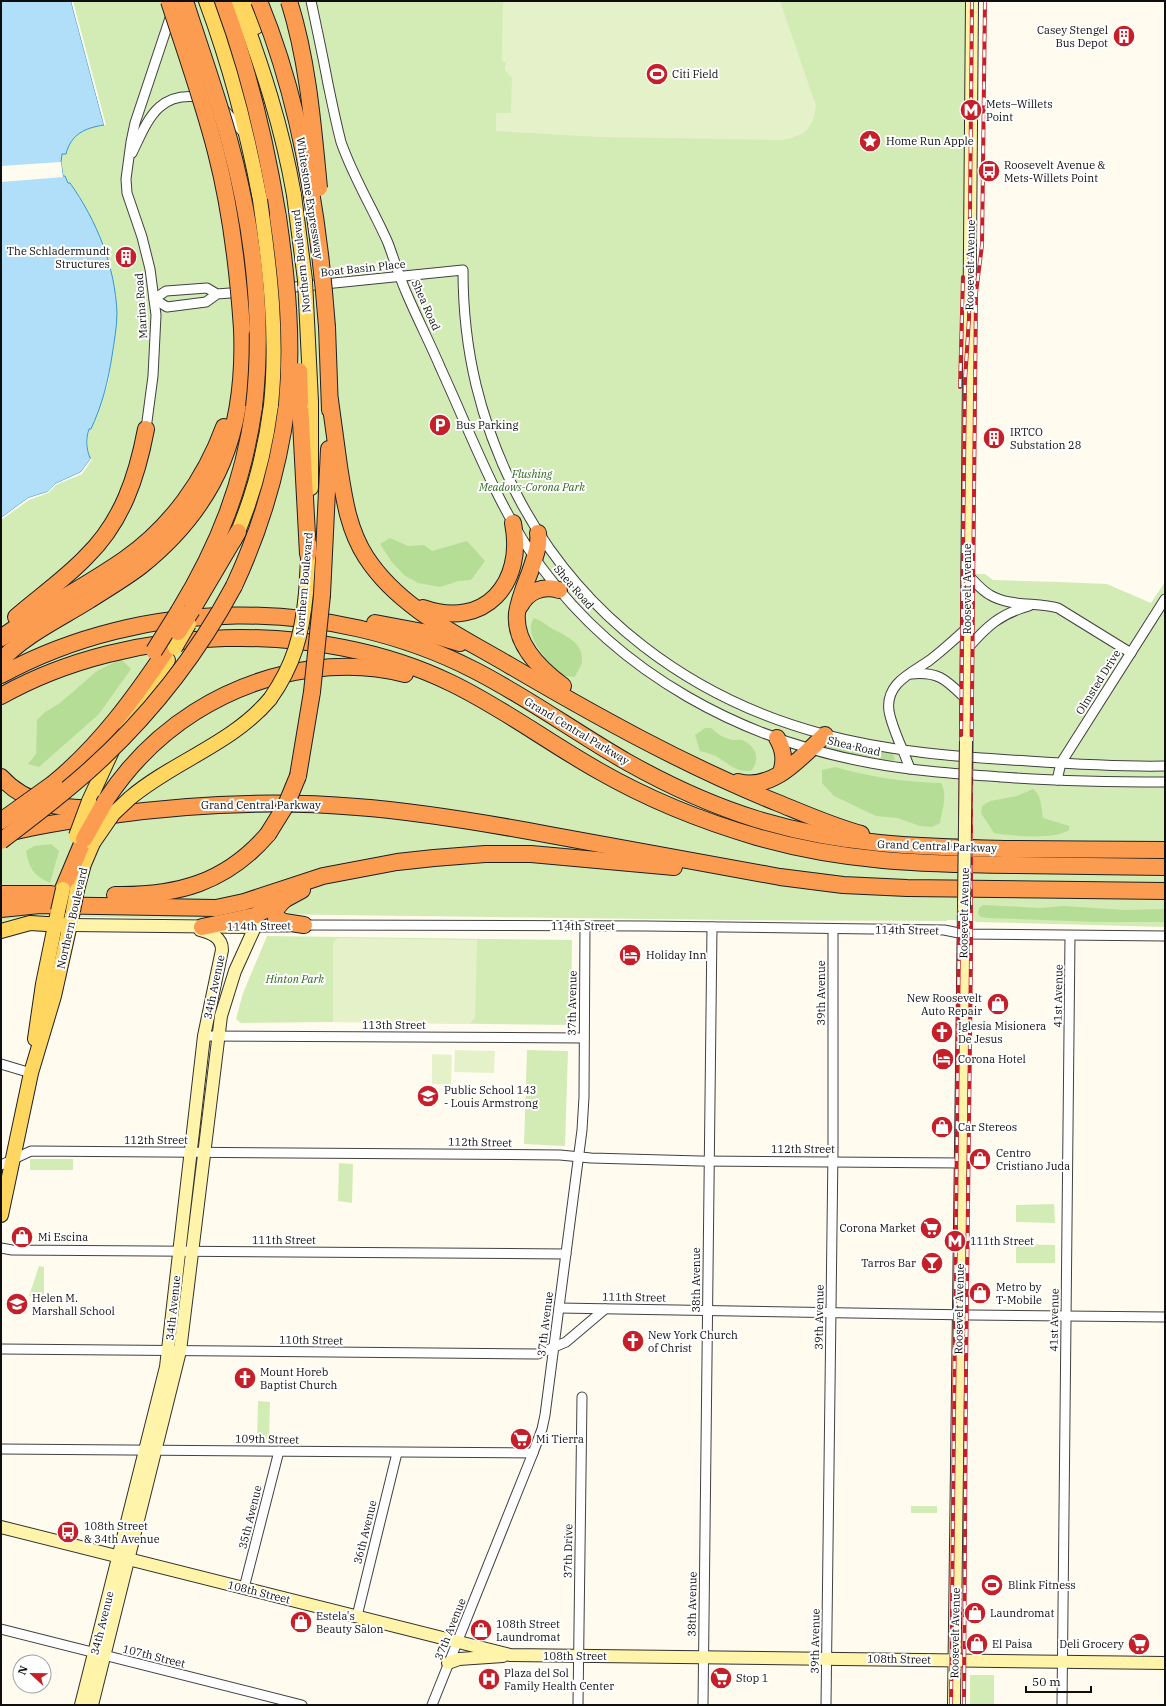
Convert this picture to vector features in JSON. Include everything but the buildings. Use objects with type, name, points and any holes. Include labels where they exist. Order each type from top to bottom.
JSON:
[{"type":"highway","points":[[1,661],[21,643],[139,567],[169,541],[187,520],[208,490],[231,440],[242,329],[235,252],[222,179],[205,113],[169,1]]},
{"type":"highway","points":[[185,1],[230,143],[245,213],[255,284],[258,331],[258,364],[254,407],[246,456],[229,510],[206,563],[190,610]]},
{"type":"highway","points":[[223,1],[254,95],[285,248],[294,310],[308,554]]},
{"type":"highway","name":"Whitestone Expressway","points":[[259,1],[281,63],[297,123],[319,246],[327,327],[330,400]]},
{"type":"highway","points":[[289,1],[303,61],[317,164],[323,242],[327,327]]},
{"type":"highway","points":[[114,906],[161,903],[198,893],[216,884],[234,871],[255,851],[268,834],[286,805],[298,776],[303,754],[312,692],[322,595],[328,481],[330,400]]},
{"type":"highway","points":[[330,400],[345,505],[350,526],[360,548],[373,567],[402,596],[426,615],[530,677],[626,731],[732,784],[845,829],[880,839],[927,848]]},
{"type":"highway","points":[[1,841],[78,780],[132,728],[163,693],[192,655],[218,615],[234,586],[253,544],[270,494],[280,453],[300,403]]},
{"type":"highway","points":[[1,638],[29,618],[119,563],[157,532],[180,507],[201,475],[234,408]]},
{"type":"highway","points":[[1,629],[75,568],[106,534],[124,505],[133,482],[140,459],[146,429]]},
{"type":"highway","points":[[402,596],[424,608],[447,614],[465,613],[486,603],[503,588],[511,572],[515,547],[513,523]]},
{"type":"highway","points":[[1,821],[52,780],[103,723],[129,688],[165,649],[238,532]]},
{"type":"highway","points":[[538,533],[535,558],[517,614],[517,625],[523,642],[542,670],[563,687],[626,731]]},
{"type":"highway","points":[[517,614],[521,603],[533,592],[547,588],[559,590]]},
{"type":"highway","points":[[243,616],[276,614],[310,615],[341,618],[416,630],[460,643],[530,677]]},
{"type":"highway","name":"Grand Central Parkway","points":[[1,675],[60,647],[116,630],[181,619],[243,616],[292,618],[339,624],[409,642],[446,657],[480,673],[632,765],[667,783],[711,803],[755,818],[809,833],[864,842],[927,848],[1165,850]]},
{"type":"highway","name":"Grand Central Parkway","points":[[1,696],[58,669],[119,651],[189,641],[262,639],[326,644],[380,657],[433,675],[490,704],[584,763],[640,793],[713,823],[789,845],[851,857],[914,864],[1165,867]]},
{"type":"highway","points":[[70,889],[84,839],[106,800],[122,777],[142,754],[178,722],[222,696],[266,678],[320,668],[370,668],[393,671],[422,679],[490,704]]},
{"type":"highway","points":[[686,762],[745,784],[766,782],[781,773],[825,734]]},
{"type":"highway","points":[[777,738],[784,754],[784,764],[781,773]]},
{"type":"highway","points":[[1,777],[10,786],[24,795],[53,806],[73,808],[151,809]]},
{"type":"highway","points":[[1,817],[52,780]]},
{"type":"highway","name":"Grand Central Parkway","points":[[1,834],[38,826],[151,809],[230,804],[278,803],[341,806],[404,811],[490,824],[796,880],[848,885],[907,888],[1165,891]]},
{"type":"highway","points":[[1,894],[136,895],[168,893],[199,884],[223,872],[249,854],[268,834]]},
{"type":"highway","points":[[1,909],[36,905],[195,908],[222,907],[244,902],[313,879],[411,860],[510,854],[560,856],[796,880]]},
{"type":"highway","points":[[194,927],[254,916],[315,884],[346,872]]},
{"type":"highway","points":[[286,899],[277,908],[275,914],[276,918],[284,922],[304,925]]},
{"type":"highway","points":[[255,927],[268,909]]},
{"type":"main road","points":[[206,1],[232,74],[249,144],[260,200],[268,259],[273,315],[274,362],[271,405],[258,474],[238,532]]},
{"type":"main road","name":"Northern Boulevard","points":[[238,1],[263,70],[279,123],[294,195],[305,280],[300,403]]},
{"type":"main road","points":[[249,1],[279,123]]},
{"type":"main road","name":"Roosevelt Avenue","points":[[954,1705],[967,700],[972,1]]},
{"type":"main road","name":"Northern Boulevard","points":[[84,839],[130,798],[149,784],[240,728],[270,699],[283,679],[295,654],[302,626],[306,593],[308,554]]},
{"type":"main road","points":[[84,839],[89,801],[110,755],[165,649]]},
{"type":"main road","name":"Northern Boulevard","points":[[31,1073],[42,992],[57,918],[70,889]]},
{"type":"main road","name":"Northern Boulevard","points":[[1,1215],[7,1163],[31,1073],[56,992],[71,918],[70,889]]},
{"type":"main road","name":"114th Street","points":[[1,931],[30,923],[57,918],[194,927],[255,927]]},
{"type":"main road","name":"34th Avenue","points":[[151,1450],[166,1367],[204,1036],[222,946],[217,937],[211,933],[194,927]]},
{"type":"main road","name":"34th Avenue","points":[[92,1705],[100,1654],[151,1450],[180,1351],[221,1016],[230,985],[255,927]]},
{"type":"main road","name":"108th Street","points":[[1,1527],[510,1655],[1165,1663]]},
{"type":"main road","name":"34th Avenue","points":[[81,1705],[100,1654]]},
{"type":"main road","points":[[448,1663],[459,1660],[510,1655]]},
{"type":"street","name":"Marina Road","points":[[146,429],[155,354],[156,315],[152,277],[127,193],[126,179],[132,137],[138,115],[175,1]]},
{"type":"street","name":"Shea Road","points":[[311,1],[340,138],[350,166],[388,243],[400,276],[497,491],[513,523],[535,558],[559,590],[597,630],[633,660],[660,679],[715,712],[777,738],[810,748],[869,763],[969,775],[1099,782],[1165,782]]},
{"type":"street","name":"Marina Road","points":[[129,160],[147,122],[154,111],[164,103],[185,97],[205,98],[221,106],[239,126],[249,144]]},
{"type":"street","name":"Shea Road","points":[[463,270],[464,311],[467,342],[477,390],[492,437],[509,479],[538,533],[567,574],[590,599],[626,632],[664,661],[700,684],[738,703],[778,720],[825,734],[904,750],[951,757],[1061,763],[1165,766]]},
{"type":"street","name":"Boat Basin Place","points":[[217,294],[207,288],[166,291],[154,299],[167,307],[206,302],[217,294],[332,284],[463,270]]},
{"type":"street","points":[[967,574],[983,590],[995,598],[1006,601],[1047,605],[1065,611],[1131,653]]},
{"type":"street","name":"Olmsted Drive","points":[[1057,780],[1061,763],[1165,599]]},
{"type":"street","points":[[967,649],[999,617],[1011,611],[1035,604]]},
{"type":"street","points":[[910,769],[904,750],[890,717],[888,705],[892,692],[908,674],[934,657],[967,628]]},
{"type":"street","points":[[908,674],[925,672],[936,675],[945,680],[967,700]]},
{"type":"street","name":"114th Street","points":[[255,927],[304,925],[712,927],[944,930],[964,934],[1165,936]]},
{"type":"street","name":"37th Avenue","points":[[432,1705],[533,1453],[542,1429],[545,1415],[579,1157],[583,1112],[585,926]]},
{"type":"street","name":"38th Avenue","points":[[703,1705],[708,1311],[708,1161],[712,927]]},
{"type":"street","name":"39th Avenue","points":[[826,1705],[833,1162],[833,929]]},
{"type":"street","name":"41st Avenue","points":[[1062,1705],[1070,936]]},
{"type":"street","name":"113th Street","points":[[204,1036],[584,1038]]},
{"type":"street","points":[[1,1064],[31,1073]]},
{"type":"street","name":"112th Street","points":[[7,1163],[31,1151],[560,1155],[579,1157],[708,1161],[961,1163]]},
{"type":"street","name":"111th Street","points":[[1,1248],[12,1250],[566,1254]]},
{"type":"street","name":"111th Street","points":[[559,1308],[1165,1317]]},
{"type":"street","name":"110th Street","points":[[1,1349],[538,1354],[566,1342],[606,1309]]},
{"type":"street","name":"37th Drive","points":[[578,1705],[582,1397]]},
{"type":"street","name":"109th Street","points":[[1,1449],[533,1453]]},
{"type":"street","name":"35th Avenue","points":[[244,1588],[278,1451]]},
{"type":"street","name":"36th Avenue","points":[[357,1616],[397,1452]]},
{"type":"street","name":"107th Street","points":[[1,1629],[302,1705]]},
{"type":"green space","name":"Flushing Meadows-Corona Park","points":[[71,1],[972,1],[967,574],[985,574],[993,580],[1107,584],[1151,603],[1165,582],[1165,927],[947,920],[731,920],[251,914],[215,919],[36,916],[1,924],[1,507],[90,458],[88,448],[89,430],[108,383],[117,313],[113,278],[103,245],[80,198],[70,183],[66,180],[62,169],[62,154],[66,154],[71,141],[75,136],[85,130],[104,124]]},
{"type":"green space","name":"Citi Field","points":[[503,1],[780,1],[816,106],[812,121],[810,126],[802,134],[782,140],[601,137],[496,131],[496,113],[511,113],[512,78],[505,70],[506,62],[502,61]]},
{"type":"green space","points":[[390,538],[408,546],[424,545],[432,551],[467,541],[485,561],[471,580],[459,581],[440,587],[418,583],[404,575],[391,561],[380,544]]},
{"type":"green space","points":[[534,618],[573,641],[577,645],[582,655],[582,662],[575,677],[563,676],[539,649],[531,633],[531,625]]},
{"type":"green space","points":[[121,659],[131,669],[99,714],[39,767],[28,764],[36,754],[37,720],[45,712],[60,703],[97,671]]},
{"type":"green space","points":[[705,728],[711,728],[724,737],[732,740],[742,740],[751,745],[756,753],[756,762],[751,771],[736,769],[716,756],[700,751],[695,735]]},
{"type":"green space","points":[[829,741],[838,741],[891,753],[895,759],[892,761],[884,761],[852,755],[828,748],[827,744]]},
{"type":"green space","points":[[835,767],[861,774],[941,783],[944,798],[940,823],[932,827],[920,826],[897,818],[876,816],[834,796],[822,783],[822,770]]},
{"type":"green space","points":[[1033,789],[1040,798],[1043,818],[1069,826],[1069,830],[1054,835],[1044,836],[1022,836],[994,833],[981,813],[982,806],[990,801],[1017,796]]},
{"type":"green space","points":[[51,844],[59,851],[50,883],[33,871],[26,851],[34,846]]},
{"type":"green space","points":[[983,905],[1040,908],[1064,906],[1125,910],[1165,909],[1165,922],[1098,922],[988,918],[981,917],[978,914],[979,908]]},
{"type":"green space","name":"Hinton Park","points":[[267,936],[572,940],[571,1025],[333,1022],[241,1023],[236,1019],[243,993]]},
{"type":"green space","points":[[338,938],[477,940],[475,1018],[469,1024],[333,1022],[333,943]]},
{"type":"green space","points":[[455,1050],[495,1051],[494,1073],[454,1072]]},
{"type":"green space","points":[[527,1050],[568,1051],[565,1146],[524,1144]]},
{"type":"green space","points":[[432,1054],[452,1055],[451,1085],[432,1084]]},
{"type":"green space","points":[[30,1159],[73,1159],[73,1170],[30,1170]]},
{"type":"green space","points":[[339,1163],[353,1164],[352,1203],[338,1201]]},
{"type":"green space","points":[[1054,1204],[1055,1223],[1016,1222],[1016,1205]]},
{"type":"green space","points":[[1016,1244],[1055,1245],[1055,1263],[1016,1263]]},
{"type":"green space","points":[[39,1266],[44,1267],[44,1299],[29,1296]]},
{"type":"green space","points":[[258,1401],[270,1402],[269,1439],[257,1439]]},
{"type":"green space","points":[[911,1506],[937,1506],[937,1513],[911,1513]]},
{"type":"green space","points":[[970,1675],[994,1675],[994,1705],[970,1705]]},
{"type":"water","points":[[1,1],[71,1],[104,125],[85,130],[71,141],[66,154],[62,154],[61,162],[63,176],[65,176],[68,183],[70,183],[80,198],[103,245],[113,278],[117,313],[106,384],[98,411],[87,436],[88,451],[91,458],[81,472],[55,484],[47,492],[28,498],[1,518]]},
{"type":"pier","points":[[71,1],[73,1],[106,125],[104,125]]},
{"type":"pier","points":[[61,162],[63,177],[1,182],[1,166]]},
{"type":"pier","points":[[91,458],[92,460],[82,474],[56,485],[48,493],[29,500],[1,520],[1,518],[28,498],[47,492],[55,484],[81,472]]},
{"type":"railway","points":[[951,1705],[965,381],[969,318],[972,1]]},
{"type":"railway","points":[[964,1705],[976,293],[982,245],[985,1]]},
{"type":"railway","points":[[960,387],[963,277]]},
{"type":"place","name":"Casey Stengel Bus Depot","points":[[1124,36]]},
{"type":"place","name":"Citi Field","points":[[657,74]]},
{"type":"place","name":"Mets–Willets Point","points":[[971,110]]},
{"type":"place","name":"Home Run Apple","points":[[870,141]]},
{"type":"place","name":"Roosevelt Avenue & Mets-Willets Point","points":[[989,171]]},
{"type":"place","name":"The Schladermundt Structures","points":[[126,257]]},
{"type":"place","name":"Bus Parking","points":[[440,425]]},
{"type":"place","name":"IRTCO Substation 28","points":[[994,438]]},
{"type":"place","name":"Holiday Inn","points":[[630,955]]},
{"type":"place","name":"New Roosevelt Auto Repair","points":[[998,1004]]},
{"type":"place","name":"Iglesia Misionera De Jesus","points":[[942,1032]]},
{"type":"place","name":"Corona Hotel","points":[[943,1059]]},
{"type":"place","name":"Public School 143 - Louis Armstrong","points":[[428,1096]]},
{"type":"place","name":"Car Stereos","points":[[942,1127]]},
{"type":"place","name":"Centro Cristiano Juda","points":[[980,1159]]},
{"type":"place","name":"Corona Market","points":[[931,1228]]},
{"type":"place","name":"Mi Escina","points":[[22,1237]]},
{"type":"place","name":"111th Street","points":[[955,1241]]},
{"type":"place","name":"Tarros Bar","points":[[932,1263]]},
{"type":"place","name":"Metro by T-Mobile","points":[[980,1293]]},
{"type":"place","name":"Helen M. Marshall School","points":[[17,1304]]},
{"type":"place","name":"New York Church of Christ","points":[[633,1341]]},
{"type":"place","name":"Mount Horeb Baptist Church","points":[[245,1378]]},
{"type":"place","name":"Mi Tierra","points":[[521,1439]]},
{"type":"place","name":"108th Street & 34th Avenue","points":[[68,1532]]},
{"type":"place","name":"Blink Fitness","points":[[992,1585]]},
{"type":"place","name":"Laundromat","points":[[975,1613]]},
{"type":"place","name":"Estela's Beauty Salon","points":[[301,1622]]},
{"type":"place","name":"108th Street Laundromat","points":[[481,1630]]},
{"type":"place","name":"El Paisa","points":[[977,1644]]},
{"type":"place","name":"Deli Grocery","points":[[1139,1644]]},
{"type":"place","name":"Stop 1","points":[[721,1678]]},
{"type":"place","name":"Plaza del Sol Family Health Center","points":[[489,1679]]}]
